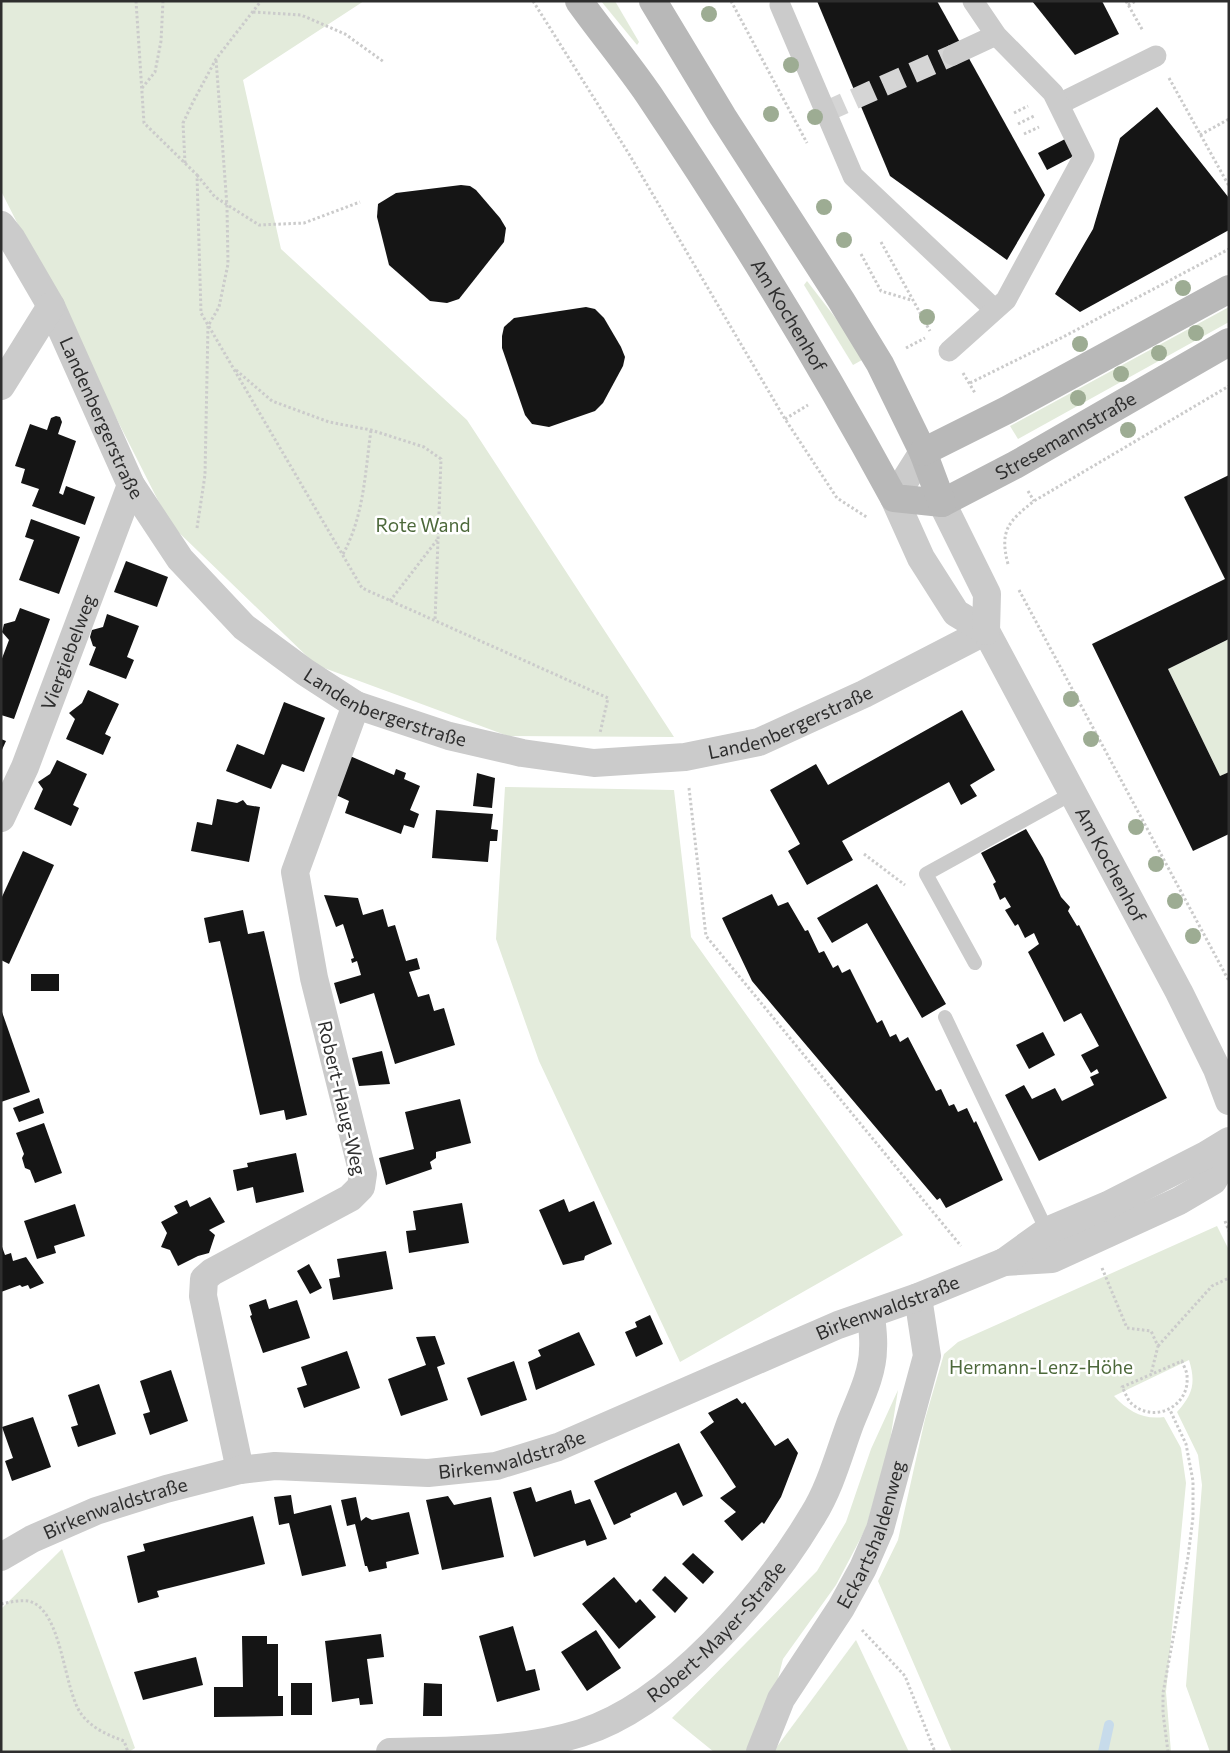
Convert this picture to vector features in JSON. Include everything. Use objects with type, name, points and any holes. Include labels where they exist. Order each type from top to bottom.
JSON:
[{"type":"main road","name":"Am Kochenhof","points":[[579,1],[648,94],[746,243],[858,432],[894,498]]},
{"type":"main road","name":"Am Kochenhof","points":[[653,1],[723,117],[890,382],[923,452],[942,503]]},
{"type":"main road","points":[[923,452],[1007,410],[1229,289]]},
{"type":"main road","name":"Stresemannstraße","points":[[942,503],[1015,465],[1229,342]]},
{"type":"main road","points":[[894,498],[942,503]]},
{"type":"street","points":[[948,351],[1006,300],[1084,156],[1053,93],[996,35],[973,1]]},
{"type":"street","points":[[780,5],[853,176],[994,309]]},
{"type":"street","points":[[953,55],[996,35]]},
{"type":"street","points":[[1059,104],[1156,56]]},
{"type":"street","name":"Landenbergerstraße","points":[[1,225],[12,239],[51,306],[131,485],[180,559],[244,627],[305,672],[356,705],[449,736],[522,753],[594,763],[685,757],[759,742],[864,694],[986,631]]},
{"type":"street","points":[[1,386],[51,306]]},
{"type":"street","points":[[894,498],[923,452]]},
{"type":"street","name":"Viergiebelweg","points":[[1,818],[25,767],[131,485]]},
{"type":"street","name":"Am Kochenhof","points":[[894,498],[922,558],[956,613],[986,631]]},
{"type":"street","name":"Am Kochenhof","points":[[942,503],[967,550],[987,594],[986,631],[1179,992],[1217,1069],[1229,1101]]},
{"type":"street","name":"Robert-Haug-Weg","points":[[240,1470],[204,1296],[204,1279],[212,1272],[350,1198],[361,1188],[363,1174],[314,978],[295,872],[356,705]]},
{"type":"street","name":"Birkenwaldstraße","points":[[1,1557],[32,1539],[96,1511],[166,1489],[240,1470],[275,1466],[428,1473],[496,1466],[558,1447],[800,1340],[918,1297],[993,1267],[1047,1231],[1116,1200],[1206,1155],[1229,1140]]},
{"type":"street","name":"Birkenwaldstraße","points":[[993,1267],[1052,1259],[1179,1201],[1213,1182],[1229,1154]]},
{"type":"street","name":"Eckartshaldenweg","points":[[760,1752],[781,1699],[841,1608],[863,1568],[880,1529],[927,1356],[918,1297]]},
{"type":"street","name":"Robert-Mayer-Straße","points":[[390,1752],[470,1750],[538,1743],[581,1733],[629,1711],[671,1682],[725,1630],[775,1572],[814,1513],[867,1378],[874,1350],[870,1315]]},
{"type":"lane","points":[[975,962],[926,874],[1073,793]]},
{"type":"lane","points":[[945,1017],[1047,1231]]},
{"type":"path","points":[[136,1],[144,124],[196,175],[215,197],[259,225],[304,223],[360,202]]},
{"type":"path","points":[[142,89],[155,72],[161,41],[163,1]]},
{"type":"path","points":[[185,164],[183,123],[216,59],[260,1]]},
{"type":"path","points":[[533,1],[629,154],[785,419],[837,498]]},
{"type":"path","points":[[1126,1],[1229,186]]},
{"type":"path","points":[[1128,6],[1136,1]]},
{"type":"path","points":[[252,12],[301,15],[345,34],[384,62]]},
{"type":"path","points":[[190,570],[206,475],[208,326],[219,307],[228,264],[227,206],[216,59]]},
{"type":"path","points":[[1200,134],[1229,119]]},
{"type":"path","points":[[196,175],[201,313],[362,588],[608,698],[594,763]]},
{"type":"path","points":[[970,383],[1063,337],[1229,249]]},
{"type":"path","points":[[861,254],[881,291],[911,300]]},
{"type":"path","points":[[899,352],[932,334]]},
{"type":"path","points":[[233,368],[272,401],[329,422],[371,430],[424,447],[440,459],[435,621]]},
{"type":"path","points":[[1010,568],[1004,535],[1011,520],[1034,501],[1229,386]]},
{"type":"path","points":[[342,554],[360,516],[371,430]]},
{"type":"path","points":[[390,601],[438,539]]},
{"type":"path","points":[[1015,583],[1229,981]]},
{"type":"path","points":[[685,757],[706,936],[993,1267]]},
{"type":"path","points":[[864,854],[903,886],[926,874]]},
{"type":"path","points":[[1223,970],[1229,967]]},
{"type":"path","points":[[1225,1221],[1229,1230]]},
{"type":"path","points":[[1104,1273],[1127,1328],[1151,1331],[1158,1346]]},
{"type":"path","points":[[1151,1374],[1158,1346],[1212,1286],[1229,1278]]},
{"type":"path","points":[[1182,1361],[1187,1377],[1183,1396],[1170,1410],[1150,1413],[1131,1404],[1122,1387],[1182,1361]]},
{"type":"path","points":[[1168,1752],[1163,1713],[1163,1692],[1187,1564],[1193,1517],[1193,1481],[1186,1444],[1170,1410]]},
{"type":"path","points":[[1,1604],[16,1600],[30,1602],[41,1610],[55,1630],[73,1696],[81,1714],[94,1727],[124,1741],[128,1752]]},
{"type":"path","points":[[841,1608],[905,1676],[935,1752]]},
{"type":"green space","name":"Rote Wand","points":[[1,1],[364,1],[243,80],[281,249],[467,420],[674,737],[508,736],[316,665],[170,524],[1,191]]},
{"type":"green space","points":[[601,1],[615,1],[639,42],[637,45]]},
{"type":"green space","points":[[807,281],[851,338],[862,360],[853,365],[804,285]]},
{"type":"green space","points":[[1229,307],[1229,322],[1018,439],[1010,426]]},
{"type":"green space","points":[[1229,639],[1229,772],[1220,776],[1168,669]]},
{"type":"green space","points":[[505,787],[674,790],[691,937],[903,1235],[680,1362],[539,1061],[496,939]]},
{"type":"green space","name":"Hermann-Lenz-Höhe","points":[[1217,1226],[1229,1250],[1229,1752],[1210,1752],[1186,1686],[1202,1485],[1198,1455],[1177,1412],[1187,1400],[1192,1388],[1189,1360],[1114,1396],[1130,1410],[1143,1416],[1164,1417],[1181,1448],[1186,1483],[1166,1692],[1171,1752],[952,1752],[878,1581],[898,1540],[925,1419],[944,1354],[958,1342]]},
{"type":"green space","points":[[898,1390],[889,1447],[866,1528],[836,1585],[783,1659],[759,1752],[714,1752],[672,1718],[817,1571],[846,1522],[871,1449]]},
{"type":"green space","points":[[62,1549],[135,1748],[129,1752],[1,1752],[1,1609]]},
{"type":"green space","points":[[856,1640],[909,1752],[773,1752]]},
{"type":"building","points":[[817,1],[937,1],[1045,195],[1007,260],[890,176]]},
{"type":"building","points":[[1032,1],[1102,1],[1119,34],[1075,55]]},
{"type":"building","points":[[1157,107],[1229,198],[1229,230],[1080,312],[1055,294],[1093,229],[1120,138]]},
{"type":"building","points":[[1069,137],[1078,154],[1047,170],[1038,153]]},
{"type":"building","points":[[461,185],[470,186],[476,190],[500,218],[506,228],[504,242],[459,299],[447,303],[430,301],[389,265],[377,217],[378,204],[396,193]]},
{"type":"building","points":[[586,307],[595,309],[604,318],[625,357],[623,366],[603,403],[595,411],[549,427],[532,424],[525,415],[502,348],[504,327],[514,318]]},
{"type":"building","points":[[60,417],[62,422],[58,434],[76,441],[59,493],[63,495],[66,486],[95,497],[85,525],[32,506],[39,489],[21,483],[25,469],[15,466],[30,424],[47,430],[51,418]]},
{"type":"building","points":[[1229,475],[1229,639],[1168,669],[1220,776],[1229,772],[1229,834],[1193,851],[1092,644],[1225,579],[1184,497]]},
{"type":"building","points":[[31,519],[80,537],[59,594],[19,580],[34,540],[25,537]]},
{"type":"building","points":[[126,561],[168,577],[157,607],[114,592]]},
{"type":"building","points":[[20,608],[50,619],[14,719],[1,715],[1,661],[9,640],[2,632],[4,624],[15,621]]},
{"type":"building","points":[[107,614],[139,626],[127,657],[134,660],[126,679],[89,665],[96,647],[93,646],[90,637],[92,630],[103,627]]},
{"type":"building","points":[[88,690],[119,704],[105,734],[111,737],[103,755],[66,739],[75,719],[69,713],[82,703]]},
{"type":"building","points":[[284,702],[325,718],[304,772],[282,764],[271,789],[226,771],[237,744],[264,755]]},
{"type":"building","points":[[962,710],[995,770],[970,785],[977,796],[961,805],[949,782],[842,841],[853,860],[807,885],[788,851],[800,844],[770,790],[816,764],[828,785]]},
{"type":"building","points":[[1,739],[6,741],[1,752]]},
{"type":"building","points":[[350,756],[394,775],[396,769],[406,773],[404,779],[420,786],[410,810],[419,814],[414,828],[404,825],[401,834],[345,813],[349,801],[336,795]]},
{"type":"building","points":[[57,760],[87,774],[73,805],[79,808],[71,826],[34,809],[43,789],[38,782],[50,774]]},
{"type":"building","points":[[477,773],[495,778],[492,808],[473,806]]},
{"type":"building","points":[[217,799],[237,803],[243,800],[247,805],[260,807],[249,862],[191,851],[197,822],[212,825]]},
{"type":"building","points":[[436,810],[493,814],[491,829],[498,830],[497,841],[490,841],[488,862],[432,858]]},
{"type":"building","points":[[1026,829],[1043,858],[1061,897],[1070,907],[1068,911],[1077,926],[1079,925],[1167,1098],[1039,1161],[1005,1095],[1024,1085],[1032,1099],[1055,1088],[1062,1101],[1094,1085],[1090,1077],[1099,1073],[1097,1069],[1091,1073],[1081,1055],[1099,1046],[1081,1013],[1064,1022],[1028,952],[1039,944],[1034,933],[1025,938],[1018,924],[1015,926],[1005,910],[1011,907],[1005,897],[1000,900],[993,884],[996,882],[981,853]]},
{"type":"building","points":[[23,851],[54,865],[9,964],[1,960],[1,899]]},
{"type":"building","points":[[877,884],[946,1004],[922,1018],[867,923],[832,943],[817,918]]},
{"type":"building","points":[[772,894],[778,906],[788,902],[805,931],[808,930],[819,953],[824,951],[833,968],[838,965],[842,973],[850,969],[877,1023],[882,1020],[890,1037],[896,1034],[900,1042],[908,1037],[936,1091],[941,1089],[949,1106],[954,1104],[958,1112],[967,1108],[974,1123],[976,1121],[1003,1180],[946,1208],[940,1198],[937,1200],[752,981],[722,918]]},
{"type":"building","points":[[324,895],[358,898],[363,915],[383,909],[388,927],[395,925],[406,961],[417,958],[420,969],[409,972],[418,997],[429,994],[434,1011],[444,1008],[455,1045],[395,1064],[374,993],[340,1004],[334,983],[361,975],[357,961],[352,963],[351,959],[354,958],[343,924],[336,927]]},
{"type":"building","points":[[243,910],[248,934],[264,931],[307,1115],[286,1120],[284,1110],[260,1115],[220,941],[209,943],[204,918]]},
{"type":"building","points":[[31,974],[59,974],[59,991],[31,991]]},
{"type":"building","points":[[1,1009],[30,1092],[1,1102]]},
{"type":"building","points":[[1043,1032],[1055,1055],[1029,1069],[1016,1045]]},
{"type":"building","points":[[382,1051],[390,1084],[359,1086],[352,1058]]},
{"type":"building","points":[[39,1098],[44,1113],[19,1122],[13,1108]]},
{"type":"building","points":[[460,1099],[471,1143],[436,1152],[436,1158],[430,1162],[432,1169],[386,1185],[379,1158],[414,1149],[405,1112]]},
{"type":"building","points":[[44,1123],[62,1173],[35,1183],[30,1170],[25,1168],[22,1158],[24,1154],[16,1133]]},
{"type":"building","points":[[296,1153],[304,1192],[256,1203],[253,1187],[237,1191],[233,1170],[248,1167],[247,1163]]},
{"type":"building","points":[[210,1197],[225,1222],[209,1230],[215,1235],[209,1253],[178,1266],[170,1250],[161,1247],[167,1233],[161,1222],[178,1213],[174,1206],[187,1200],[190,1207]]},
{"type":"building","points":[[564,1199],[569,1212],[594,1201],[612,1244],[585,1256],[584,1260],[563,1265],[539,1210]]},
{"type":"building","points":[[462,1203],[469,1243],[409,1253],[406,1231],[416,1230],[413,1211]]},
{"type":"building","points":[[75,1204],[85,1236],[54,1246],[56,1253],[37,1259],[24,1221]]},
{"type":"building","points":[[1,1244],[5,1255],[11,1253],[13,1261],[26,1257],[44,1283],[30,1289],[28,1285],[22,1287],[20,1285],[1,1292]]},
{"type":"building","points":[[386,1251],[393,1289],[333,1300],[329,1279],[340,1277],[337,1259]]},
{"type":"building","points":[[309,1264],[322,1288],[310,1294],[297,1271]]},
{"type":"building","points":[[266,1299],[269,1309],[297,1300],[310,1338],[263,1353],[250,1316],[252,1315],[249,1305]]},
{"type":"building","points":[[650,1315],[663,1344],[636,1357],[625,1332],[637,1327],[635,1322]]},
{"type":"building","points":[[579,1332],[595,1365],[536,1390],[528,1362],[541,1356],[538,1350]]},
{"type":"building","points":[[435,1336],[445,1364],[437,1367],[448,1400],[401,1416],[388,1379],[426,1365],[416,1337]]},
{"type":"building","points":[[347,1351],[360,1388],[304,1408],[297,1388],[307,1385],[301,1367]]},
{"type":"building","points":[[514,1361],[527,1400],[481,1416],[467,1378]]},
{"type":"building","points":[[171,1370],[188,1421],[150,1435],[143,1414],[150,1412],[140,1381]]},
{"type":"building","points":[[99,1384],[116,1434],[78,1447],[71,1427],[78,1425],[68,1395]]},
{"type":"building","points":[[737,1398],[742,1404],[745,1402],[775,1446],[788,1438],[798,1453],[781,1497],[764,1524],[762,1522],[742,1541],[724,1521],[736,1512],[720,1498],[736,1487],[700,1432],[714,1422],[708,1413]]},
{"type":"building","points":[[33,1417],[51,1467],[12,1481],[5,1461],[13,1458],[2,1427]]},
{"type":"building","points":[[679,1443],[703,1496],[683,1506],[676,1492],[630,1514],[631,1517],[614,1525],[594,1481]]},
{"type":"building","points":[[531,1487],[536,1502],[571,1490],[575,1504],[590,1499],[607,1539],[587,1546],[585,1540],[534,1557],[513,1492]]},
{"type":"building","points":[[291,1495],[294,1514],[331,1505],[346,1566],[302,1576],[289,1523],[279,1525],[274,1497]]},
{"type":"building","points":[[448,1496],[454,1505],[491,1497],[504,1557],[442,1570],[426,1500]]},
{"type":"building","points":[[356,1497],[361,1521],[366,1517],[372,1520],[409,1512],[419,1554],[386,1562],[387,1568],[369,1572],[367,1566],[365,1566],[355,1524],[347,1526],[341,1500]]},
{"type":"building","points":[[253,1516],[265,1564],[157,1591],[159,1597],[138,1603],[127,1556],[145,1551],[143,1544]]},
{"type":"building","points":[[693,1553],[714,1572],[703,1584],[682,1564]]},
{"type":"building","points":[[665,1576],[688,1598],[675,1613],[652,1590]]},
{"type":"building","points":[[614,1577],[636,1603],[640,1599],[656,1617],[619,1649],[582,1604]]},
{"type":"building","points":[[513,1626],[526,1671],[535,1669],[540,1690],[497,1702],[479,1636]]},
{"type":"building","points":[[596,1630],[621,1668],[587,1691],[561,1652]]},
{"type":"building","points":[[381,1634],[384,1657],[367,1659],[373,1704],[360,1705],[359,1698],[332,1702],[325,1641]]},
{"type":"building","points":[[242,1636],[267,1636],[267,1644],[278,1644],[278,1696],[283,1696],[283,1716],[214,1717],[214,1687],[243,1687]]},
{"type":"building","points":[[196,1657],[203,1685],[143,1700],[134,1672]]},
{"type":"building","points":[[291,1683],[312,1683],[312,1715],[291,1715]]},
{"type":"building","points":[[424,1683],[442,1684],[442,1716],[423,1716]]},
{"type":"waterway","points":[[1103,1752],[1109,1725]]},
{"type":"tunnel","points":[[825,112],[953,55]]}]
